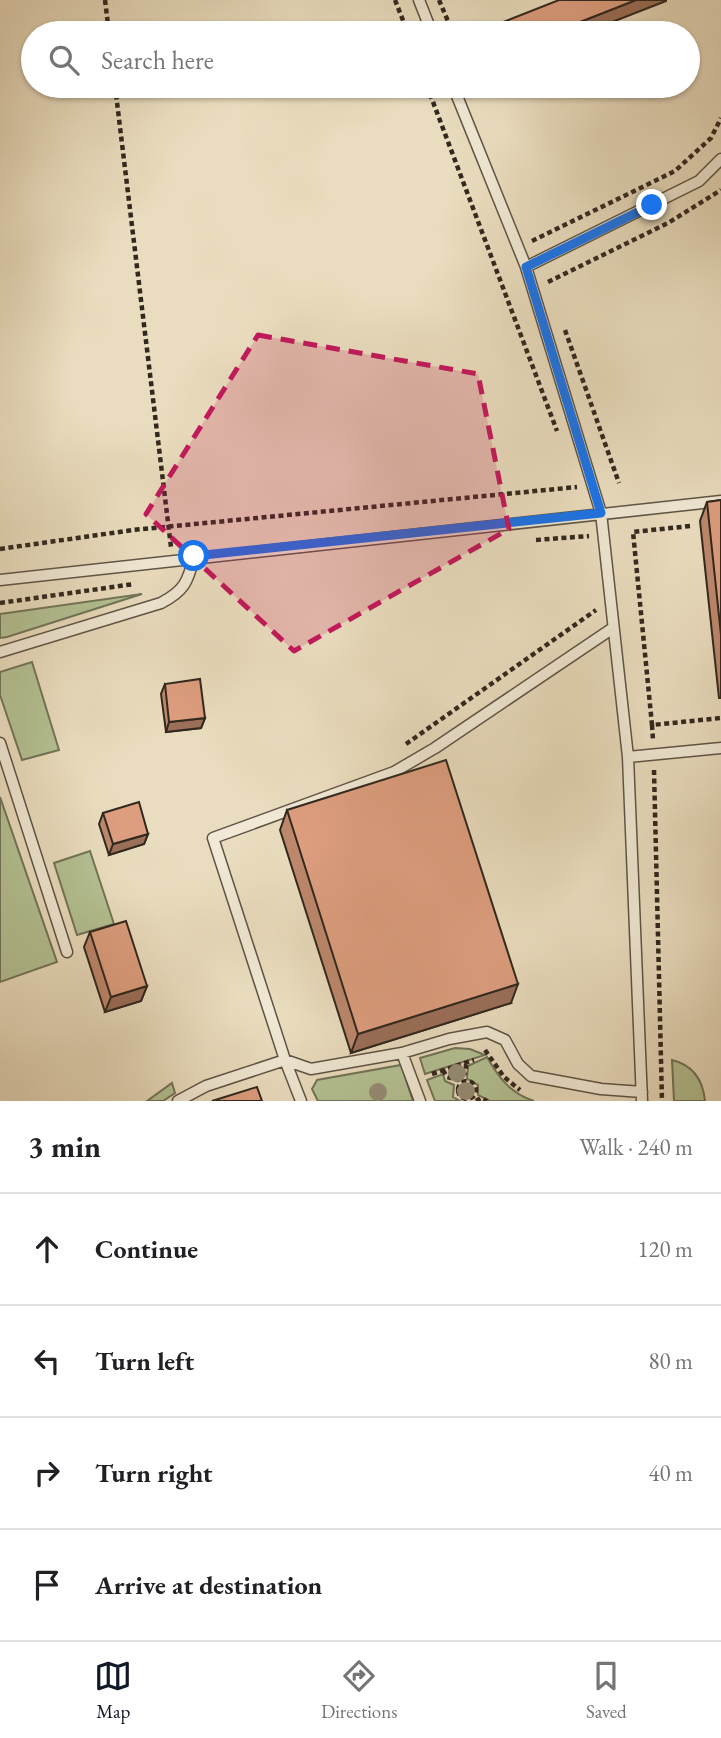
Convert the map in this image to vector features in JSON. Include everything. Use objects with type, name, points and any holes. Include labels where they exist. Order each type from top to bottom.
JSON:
[{"type":"lane","points":[[419,0],[427,21]]},
{"type":"lane","points":[[178,1101],[206,1086],[285,1060],[311,1069],[402,1053],[449,1039],[487,1032],[505,1040],[518,1064],[531,1076],[642,1096],[628,757],[601,513],[526,267],[458,98]]},
{"type":"lane","points":[[526,267],[699,181],[721,159]]},
{"type":"lane","points":[[0,580],[194,556],[721,501]]},
{"type":"lane","points":[[0,652],[160,603],[180,593],[189,580],[194,556]]},
{"type":"lane","points":[[301,1101],[285,1060],[213,838],[394,772],[447,740],[613,628]]},
{"type":"lane","points":[[0,743],[67,952]]},
{"type":"lane","points":[[628,757],[721,748]]},
{"type":"lane","points":[[402,1053],[420,1101]]},
{"type":"path","points":[[105,0],[108,21]]},
{"type":"path","points":[[395,0],[403,21]]},
{"type":"path","points":[[439,0],[448,21]]},
{"type":"path","points":[[117,98],[172,559]]},
{"type":"path","points":[[431,98],[558,436]]},
{"type":"path","points":[[525,229],[530,242],[675,171],[711,138],[721,118]]},
{"type":"path","points":[[552,293],[547,280],[668,223],[721,190]]},
{"type":"path","points":[[561,318],[619,483]]},
{"type":"path","points":[[0,549],[168,527],[578,487],[573,474]]},
{"type":"path","points":[[662,1101],[652,725],[633,532],[690,526]]},
{"type":"path","points":[[535,540],[589,535],[590,547]]},
{"type":"path","points":[[0,603],[135,584]]},
{"type":"path","points":[[405,744],[598,608]]},
{"type":"path","points":[[652,725],[721,718]]},
{"type":"path","points":[[432,1074],[474,1060]]},
{"type":"path","points":[[466,1063],[466,1072],[458,1086],[458,1095],[466,1099],[481,1098],[487,1101]]},
{"type":"path","points":[[443,1070],[450,1079],[467,1081],[476,1086],[473,1100]]},
{"type":"highlighted area","points":[[258,335],[478,374],[509,529],[294,651],[146,514]]},
{"type":"green space","points":[[142,594],[7,637],[0,638],[0,614]]},
{"type":"green space","points":[[32,662],[59,750],[22,760],[0,695],[0,672]]},
{"type":"green space","points":[[0,797],[57,962],[0,982]]},
{"type":"green space","points":[[90,851],[114,924],[77,935],[54,863]]},
{"type":"green space","points":[[455,1048],[470,1049],[485,1055],[425,1074],[420,1058]]},
{"type":"green space","points":[[487,1057],[506,1084],[518,1094],[534,1101],[490,1101],[478,1095],[478,1085],[467,1079],[468,1066]]},
{"type":"green space","points":[[672,1060],[696,1074],[705,1101],[674,1101]]},
{"type":"green space","points":[[401,1065],[413,1101],[318,1101],[312,1089],[317,1080]]},
{"type":"green space","points":[[443,1074],[445,1081],[454,1085],[453,1097],[460,1101],[435,1101],[427,1080]]},
{"type":"green space","points":[[172,1083],[175,1093],[163,1101],[147,1101]]},
{"type":"building","points":[[559,0],[636,0],[583,21],[506,21]]},
{"type":"building","points":[[721,500],[721,635],[707,502]]},
{"type":"building","points":[[200,679],[205,718],[169,722],[165,684]]},
{"type":"building","points":[[446,760],[518,984],[358,1034],[287,810]]},
{"type":"building","points":[[139,802],[148,834],[113,844],[103,813]]},
{"type":"building","points":[[126,921],[147,986],[111,997],[90,932]]},
{"type":"building","points":[[257,1087],[262,1101],[212,1101]]},
{"type":"route","points":[[194,556],[601,513],[526,267],[652,205]]}]
